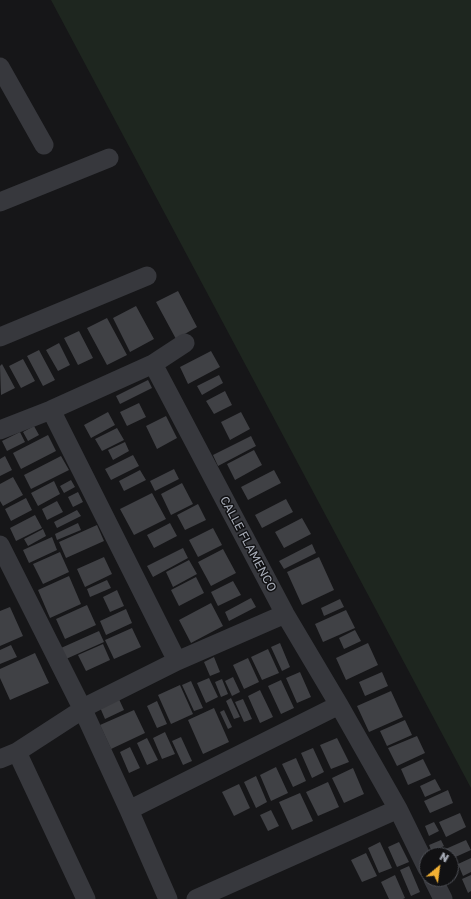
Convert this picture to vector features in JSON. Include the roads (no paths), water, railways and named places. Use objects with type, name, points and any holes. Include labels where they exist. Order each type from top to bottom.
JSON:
[{"type":"street","points":[[0,67],[44,145]]},
{"type":"street","points":[[0,202],[109,158]]},
{"type":"street","points":[[0,337],[148,276]]},
{"type":"street","points":[[0,430],[51,410],[153,364],[185,342]]},
{"type":"street","name":"CALLE FLAMENCO","points":[[153,364],[285,614],[398,808],[419,851]]},
{"type":"street","points":[[51,410],[177,661]]},
{"type":"street","points":[[0,545],[130,810],[168,899]]},
{"type":"street","points":[[0,759],[17,752],[82,710],[177,661],[285,614]]},
{"type":"street","points":[[130,810],[339,705]]},
{"type":"street","points":[[17,752],[86,899]]},
{"type":"street","points":[[196,899],[398,808]]},
{"type":"street","points":[[437,887],[443,899]]}]
